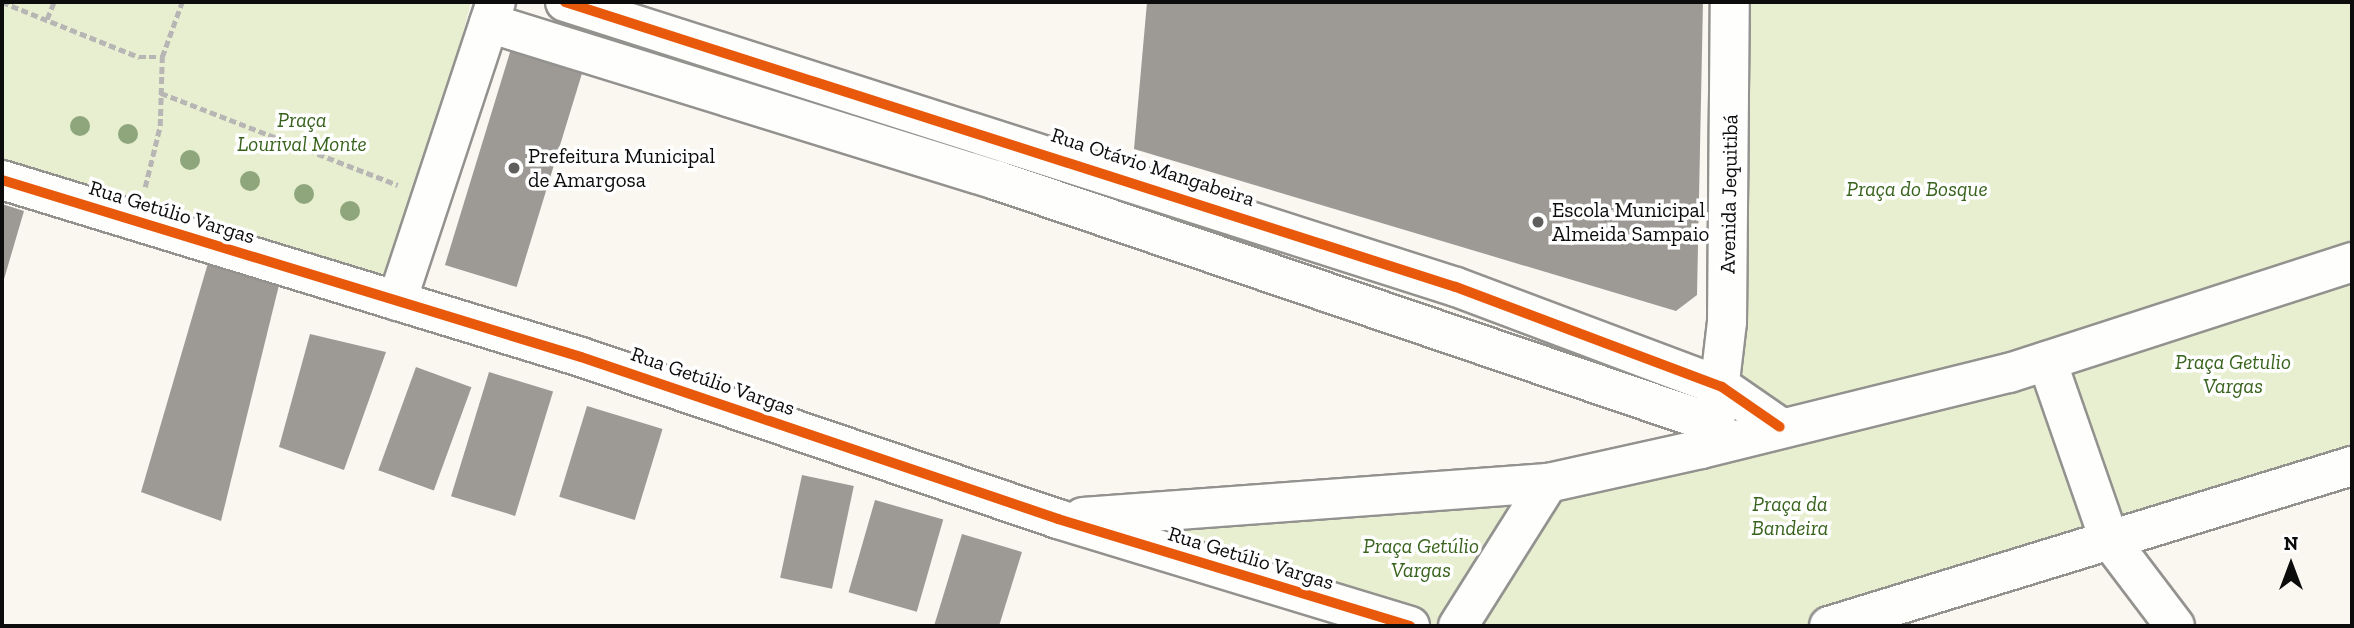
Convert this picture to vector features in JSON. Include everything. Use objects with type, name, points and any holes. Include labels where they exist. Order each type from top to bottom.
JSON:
[{"type":"street","name":"Rua Otávio Mangabeira","points":[[565,2],[1012,142],[1456,287],[1723,387]]},
{"type":"street","name":"Avenida Jequitibá","points":[[1708,437],[1723,387],[1730,2]]},
{"type":"street","points":[[397,301],[492,12],[754,105],[996,180],[1708,437]]},
{"type":"street","points":[[754,105],[768,66]]},
{"type":"street","points":[[996,180],[1012,142]]},
{"type":"street","name":"Rua Getúlio Vargas","points":[[2,180],[581,356],[1058,519],[1410,626]]},
{"type":"street","points":[[1058,519],[1548,483],[1708,437],[1780,427],[2047,361],[2352,261]]},
{"type":"street","points":[[2047,361],[2109,539],[2175,626]]},
{"type":"street","points":[[1723,387],[1780,427]]},
{"type":"street","points":[[1829,626],[2352,466]]},
{"type":"street","points":[[1458,626],[1548,483]]},
{"type":"path","points":[[2,2],[139,57],[162,57]]},
{"type":"path","points":[[47,19],[54,2]]},
{"type":"path","points":[[136,222],[160,126],[162,57],[183,2]]},
{"type":"path","points":[[161,93],[430,197]]},
{"type":"green space","name":"Praça Lourival Monte","points":[[2,2],[471,2],[395,296],[2,175]]},
{"type":"green space","points":[[1729,2],[2352,2],[2352,462],[1817,626],[1412,626],[1121,515],[1701,448]]},
{"type":"building","name":"Escola Municipal Almeida Sampaio","points":[[1147,2],[1703,2],[1697,295],[1676,311],[1134,149]]},
{"type":"building","name":"Prefeitura Municipal de Amargosa","points":[[511,49],[583,71],[517,287],[445,265]]},
{"type":"building","points":[[2,204],[24,211],[2,286]]},
{"type":"building","points":[[208,263],[280,281],[221,521],[141,492]]},
{"type":"building","points":[[310,334],[386,352],[344,470],[279,447]]},
{"type":"building","points":[[416,367],[471,387],[434,491],[378,470]]},
{"type":"building","points":[[489,372],[553,392],[515,516],[451,496]]},
{"type":"building","points":[[587,406],[663,429],[635,520],[559,497]]},
{"type":"building","points":[[802,475],[854,486],[832,589],[780,578]]},
{"type":"building","points":[[875,500],[943,520],[917,612],[849,592]]},
{"type":"building","points":[[962,534],[1022,552],[999,626],[934,626]]},
{"type":"cycle path","points":[[565,2],[1456,287],[1722,387],[1780,427]]},
{"type":"cycle path","points":[[2,180],[581,357],[1058,519],[1410,626]]},
{"type":"place","name":"Prefeitura Municipal de Amargosa","points":[[514,168]]},
{"type":"place","name":"Escola Municipal Almeida Sampaio","points":[[1538,222]]},
{"type":"park label","name":"Praça do Bosque","points":[[1917,189]]},
{"type":"park label","name":"Praça Getulio Vargas","points":[[2233,374]]},
{"type":"park label","name":"Praça da Bandeira","points":[[1790,516]]},
{"type":"park label","name":"Praça Getúlio Vargas","points":[[1421,558]]}]
